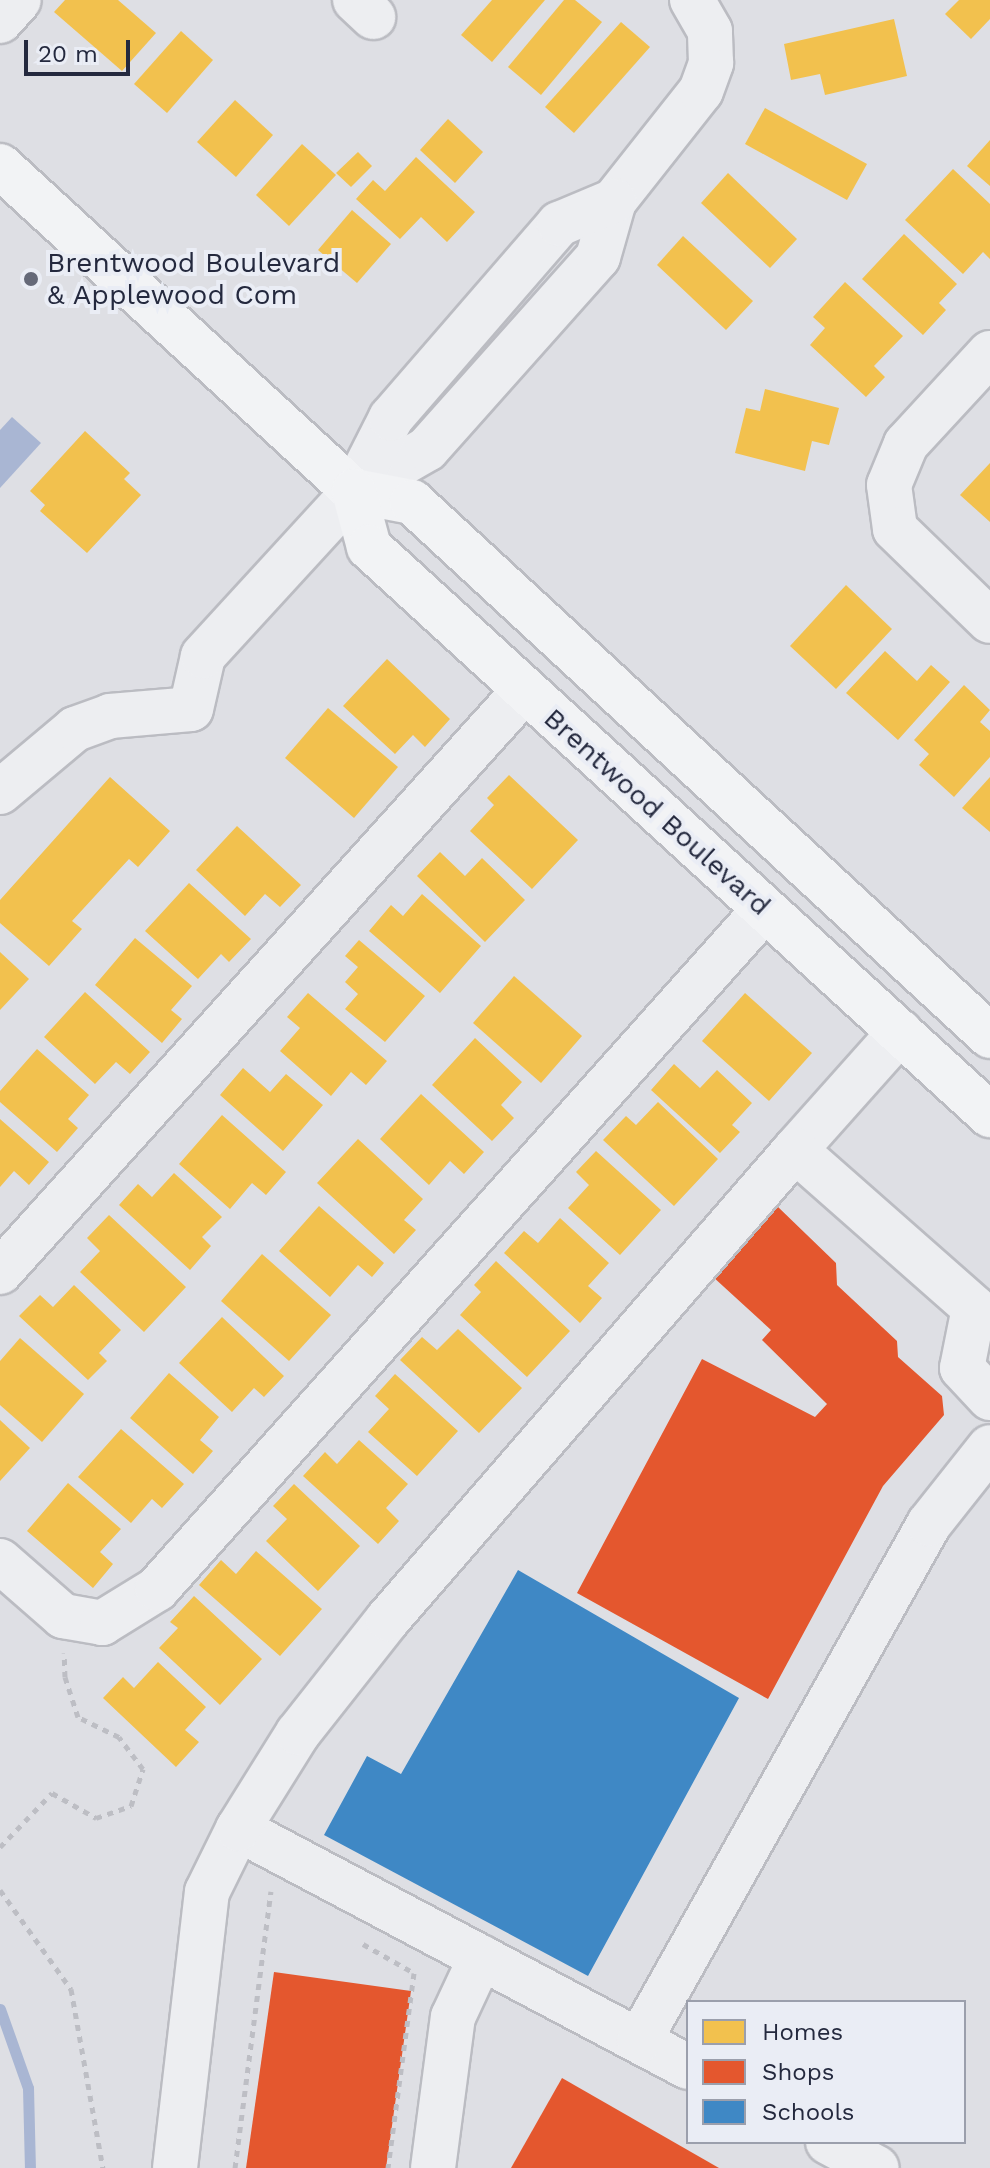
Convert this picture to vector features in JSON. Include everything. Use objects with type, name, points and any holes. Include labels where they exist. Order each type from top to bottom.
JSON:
[{"type":"main road","points":[[0,166],[354,491],[412,502],[990,1036]]},
{"type":"main road","name":"Brentwood Boulevard","points":[[354,491],[369,547],[990,1115]]},
{"type":"street","points":[[0,21],[19,0]]},
{"type":"street","points":[[0,792],[75,729],[110,716],[191,709],[203,656],[354,491],[391,418],[471,331],[531,253],[559,224],[614,201],[701,91],[711,63],[710,31],[692,0]]},
{"type":"street","points":[[990,353],[906,444],[889,485],[895,529],[990,621]]},
{"type":"street","points":[[0,1272],[524,691]]},
{"type":"street","points":[[0,1561],[63,1616],[102,1623],[157,1589],[764,910]]},
{"type":"street","points":[[175,2168],[207,1892],[238,1829],[298,1733],[388,1619],[900,1032]]},
{"type":"street","points":[[795,1150],[974,1308],[962,1368],[990,1398]]},
{"type":"street","points":[[639,2041],[929,1524],[990,1447]]},
{"type":"street","points":[[238,1829],[686,2066]]},
{"type":"street","points":[[433,2168],[453,2017],[481,1957]]},
{"type":"street","points":[[832,2144],[877,2168]]},
{"type":"path","points":[[0,1847],[52,1793],[96,1818],[131,1806],[143,1769],[119,1737],[78,1717],[65,1677],[63,1616]]},
{"type":"path","points":[[0,1890],[71,1989],[103,2168]]},
{"type":"path","points":[[235,2168],[269,1890],[282,1897]]},
{"type":"path","points":[[348,1935],[414,1973],[388,2168]]},
{"type":"water","points":[[12,417],[41,443],[0,488],[0,430]]},
{"type":"building: Homes","points":[[65,0],[118,0],[156,33],[122,71],[54,12]]},
{"type":"building: Homes","points":[[492,0],[545,0],[492,62],[461,35]]},
{"type":"building: Homes","points":[[564,0],[575,0],[602,22],[541,95],[508,67]]},
{"type":"building: Homes","points":[[959,0],[990,0],[990,19],[971,39],[945,14]]},
{"type":"building: Homes","points":[[894,19],[907,76],[825,95],[820,74],[791,80],[784,44]]},
{"type":"building: Homes","points":[[621,22],[650,47],[574,133],[545,107]]},
{"type":"building: Homes","points":[[181,31],[213,60],[167,113],[134,84]]},
{"type":"building: Homes","points":[[235,100],[273,135],[236,177],[197,142]]},
{"type":"building: Homes","points":[[765,108],[867,164],[847,200],[745,144]]},
{"type":"building: Homes","points":[[448,119],[483,152],[455,183],[420,150]]},
{"type":"building: Homes","points":[[990,140],[990,186],[967,166]]},
{"type":"building: Homes","points":[[302,144],[336,175],[289,226],[256,195]]},
{"type":"building: Homes","points":[[358,152],[372,166],[351,187],[336,173]]},
{"type":"building: Homes","points":[[416,157],[475,212],[447,242],[421,217],[400,239],[356,199],[373,180],[385,191]]},
{"type":"building: Homes","points":[[953,169],[990,204],[990,259],[983,252],[963,274],[905,220]]},
{"type":"building: Homes","points":[[728,173],[797,239],[770,268],[701,203]]},
{"type":"building: Homes","points":[[352,210],[391,244],[357,283],[318,250]]},
{"type":"building: Homes","points":[[904,234],[957,284],[939,303],[946,310],[923,335],[862,279]]},
{"type":"building: Homes","points":[[683,236],[753,301],[726,330],[657,265]]},
{"type":"building: Homes","points":[[845,282],[903,336],[874,366],[885,377],[866,397],[810,345],[825,328],[813,317]]},
{"type":"building: Homes","points":[[765,389],[839,408],[829,445],[812,441],[805,471],[735,453],[746,408],[760,411]]},
{"type":"building: Homes","points":[[85,431],[130,473],[124,479],[141,495],[87,553],[40,511],[45,505],[30,491]]},
{"type":"building: Homes","points":[[990,463],[990,522],[960,495]]},
{"type":"building: Homes","points":[[846,585],[892,629],[836,689],[790,646]]},
{"type":"building: Homes","points":[[885,651],[917,681],[931,665],[950,682],[898,740],[846,693]]},
{"type":"building: Homes","points":[[387,659],[450,719],[425,747],[413,735],[395,754],[343,706]]},
{"type":"building: Homes","points":[[964,685],[990,710],[980,722],[990,731],[990,757],[954,797],[919,765],[929,754],[914,740]]},
{"type":"building: Homes","points":[[328,708],[398,767],[354,818],[285,758]]},
{"type":"building: Homes","points":[[509,775],[578,840],[532,889],[470,831],[494,805],[487,798]]},
{"type":"building: Homes","points":[[110,777],[170,831],[138,867],[129,859],[72,921],[82,929],[49,966],[0,923],[0,900]]},
{"type":"building: Homes","points":[[990,777],[990,832],[962,808]]},
{"type":"building: Homes","points":[[237,826],[301,885],[280,907],[265,894],[245,916],[196,870]]},
{"type":"building: Homes","points":[[440,852],[465,876],[482,858],[525,900],[485,942],[417,876]]},
{"type":"building: Homes","points":[[189,883],[251,939],[229,962],[221,954],[198,979],[145,931]]},
{"type":"building: Homes","points":[[422,894],[481,946],[440,993],[369,931],[391,905],[403,916]]},
{"type":"building: Homes","points":[[135,938],[192,986],[171,1010],[182,1019],[162,1043],[95,985]]},
{"type":"building: Homes","points":[[359,940],[425,996],[385,1042],[345,1009],[358,994],[345,982],[358,967],[345,956]]},
{"type":"building: Homes","points":[[0,952],[29,979],[0,1010]]},
{"type":"building: Homes","points":[[514,976],[582,1036],[541,1083],[473,1023]]},
{"type":"building: Homes","points":[[85,992],[150,1052],[130,1074],[116,1062],[95,1084],[44,1037]]},
{"type":"building: Homes","points":[[308,993],[387,1061],[366,1085],[351,1072],[331,1096],[280,1051],[300,1028],[287,1017]]},
{"type":"building: Homes","points":[[745,993],[812,1053],[769,1101],[702,1041]]},
{"type":"building: Homes","points":[[475,1038],[522,1082],[501,1105],[514,1118],[492,1141],[432,1085]]},
{"type":"building: Homes","points":[[37,1049],[89,1095],[68,1119],[78,1128],[57,1152],[0,1102],[0,1091]]},
{"type":"building: Homes","points":[[674,1064],[700,1088],[717,1070],[752,1103],[732,1125],[740,1132],[720,1153],[651,1090]]},
{"type":"building: Homes","points":[[243,1068],[270,1092],[286,1074],[323,1105],[283,1151],[220,1095]]},
{"type":"building: Homes","points":[[421,1094],[484,1152],[464,1174],[450,1161],[429,1185],[380,1139]]},
{"type":"building: Homes","points":[[658,1102],[718,1159],[674,1206],[603,1140],[626,1116],[636,1125]]},
{"type":"building: Homes","points":[[222,1115],[286,1172],[266,1195],[252,1183],[230,1209],[179,1164]]},
{"type":"building: Homes","points":[[0,1119],[49,1162],[29,1185],[14,1171],[0,1187]]},
{"type":"building: Homes","points":[[358,1139],[423,1199],[404,1220],[416,1230],[394,1254],[317,1183]]},
{"type":"building: Homes","points":[[596,1151],[661,1210],[620,1255],[568,1208],[589,1185],[576,1172]]},
{"type":"building: Homes","points":[[174,1173],[222,1217],[202,1237],[211,1246],[190,1270],[119,1205],[138,1184],[152,1197]]},
{"type":"building: Homes","points":[[319,1206],[384,1263],[372,1277],[358,1265],[330,1297],[279,1251]]},
{"type":"building: Homes","points":[[109,1215],[186,1287],[144,1332],[80,1272],[100,1251],[87,1238]]},
{"type":"building: Homes","points":[[560,1218],[609,1263],[588,1286],[602,1298],[580,1323],[504,1253],[524,1231],[538,1243]]},
{"type":"building: Homes","points":[[262,1254],[331,1315],[289,1361],[221,1301]]},
{"type":"building: Homes","points":[[496,1261],[570,1331],[527,1377],[460,1315],[481,1292],[474,1285]]},
{"type":"building: Homes","points":[[74,1285],[121,1330],[99,1353],[107,1361],[88,1380],[19,1316],[40,1295],[53,1307]]},
{"type":"building: Homes","points":[[222,1317],[284,1376],[264,1397],[254,1388],[232,1412],[179,1363]]},
{"type":"building: Homes","points":[[458,1329],[522,1388],[479,1433],[400,1360],[422,1337],[437,1350]]},
{"type":"building: Homes","points":[[20,1338],[84,1394],[42,1442],[0,1405],[0,1361]]},
{"type":"building: Homes","points":[[169,1373],[219,1417],[200,1440],[213,1451],[193,1474],[130,1418]]},
{"type":"building: Homes","points":[[395,1374],[458,1431],[417,1476],[368,1432],[389,1409],[375,1396]]},
{"type":"building: Homes","points":[[0,1420],[30,1448],[0,1481]]},
{"type":"building: Homes","points":[[121,1429],[184,1484],[162,1508],[152,1499],[131,1523],[78,1477]]},
{"type":"building: Homes","points":[[359,1440],[408,1484],[386,1508],[399,1521],[378,1544],[303,1476],[325,1452],[337,1464]]},
{"type":"building: Homes","points":[[68,1483],[121,1529],[100,1552],[113,1564],[93,1588],[27,1531]]},
{"type":"building: Homes","points":[[294,1484],[360,1546],[318,1591],[266,1541],[287,1519],[273,1506]]},
{"type":"building: Homes","points":[[256,1551],[322,1609],[280,1656],[199,1585],[221,1560],[236,1574]]},
{"type":"building: Homes","points":[[194,1596],[262,1659],[220,1705],[159,1648],[178,1628],[170,1622]]},
{"type":"building: Homes","points":[[158,1662],[206,1707],[185,1730],[199,1742],[176,1767],[103,1698],[123,1677],[134,1688]]},
{"type":"building: Shops","points":[[777,1206],[836,1263],[837,1285],[897,1341],[898,1357],[942,1396],[944,1415],[883,1486],[768,1699],[577,1593],[702,1359],[815,1417],[827,1404],[762,1340],[771,1330],[712,1276]]},
{"type":"building: Shops","points":[[274,1972],[411,1991],[386,2168],[246,2168]]},
{"type":"building: Shops","points":[[562,2078],[719,2168],[511,2168]]},
{"type":"building: Schools","points":[[518,1570],[739,1698],[588,1976],[324,1835],[367,1756],[401,1774]]},
{"type":"waterway","points":[[0,2009],[28,2088],[30,2168]]},
{"type":"place","name":"Brentwood Boulevard & Applewood Com","points":[[31,279]]}]
